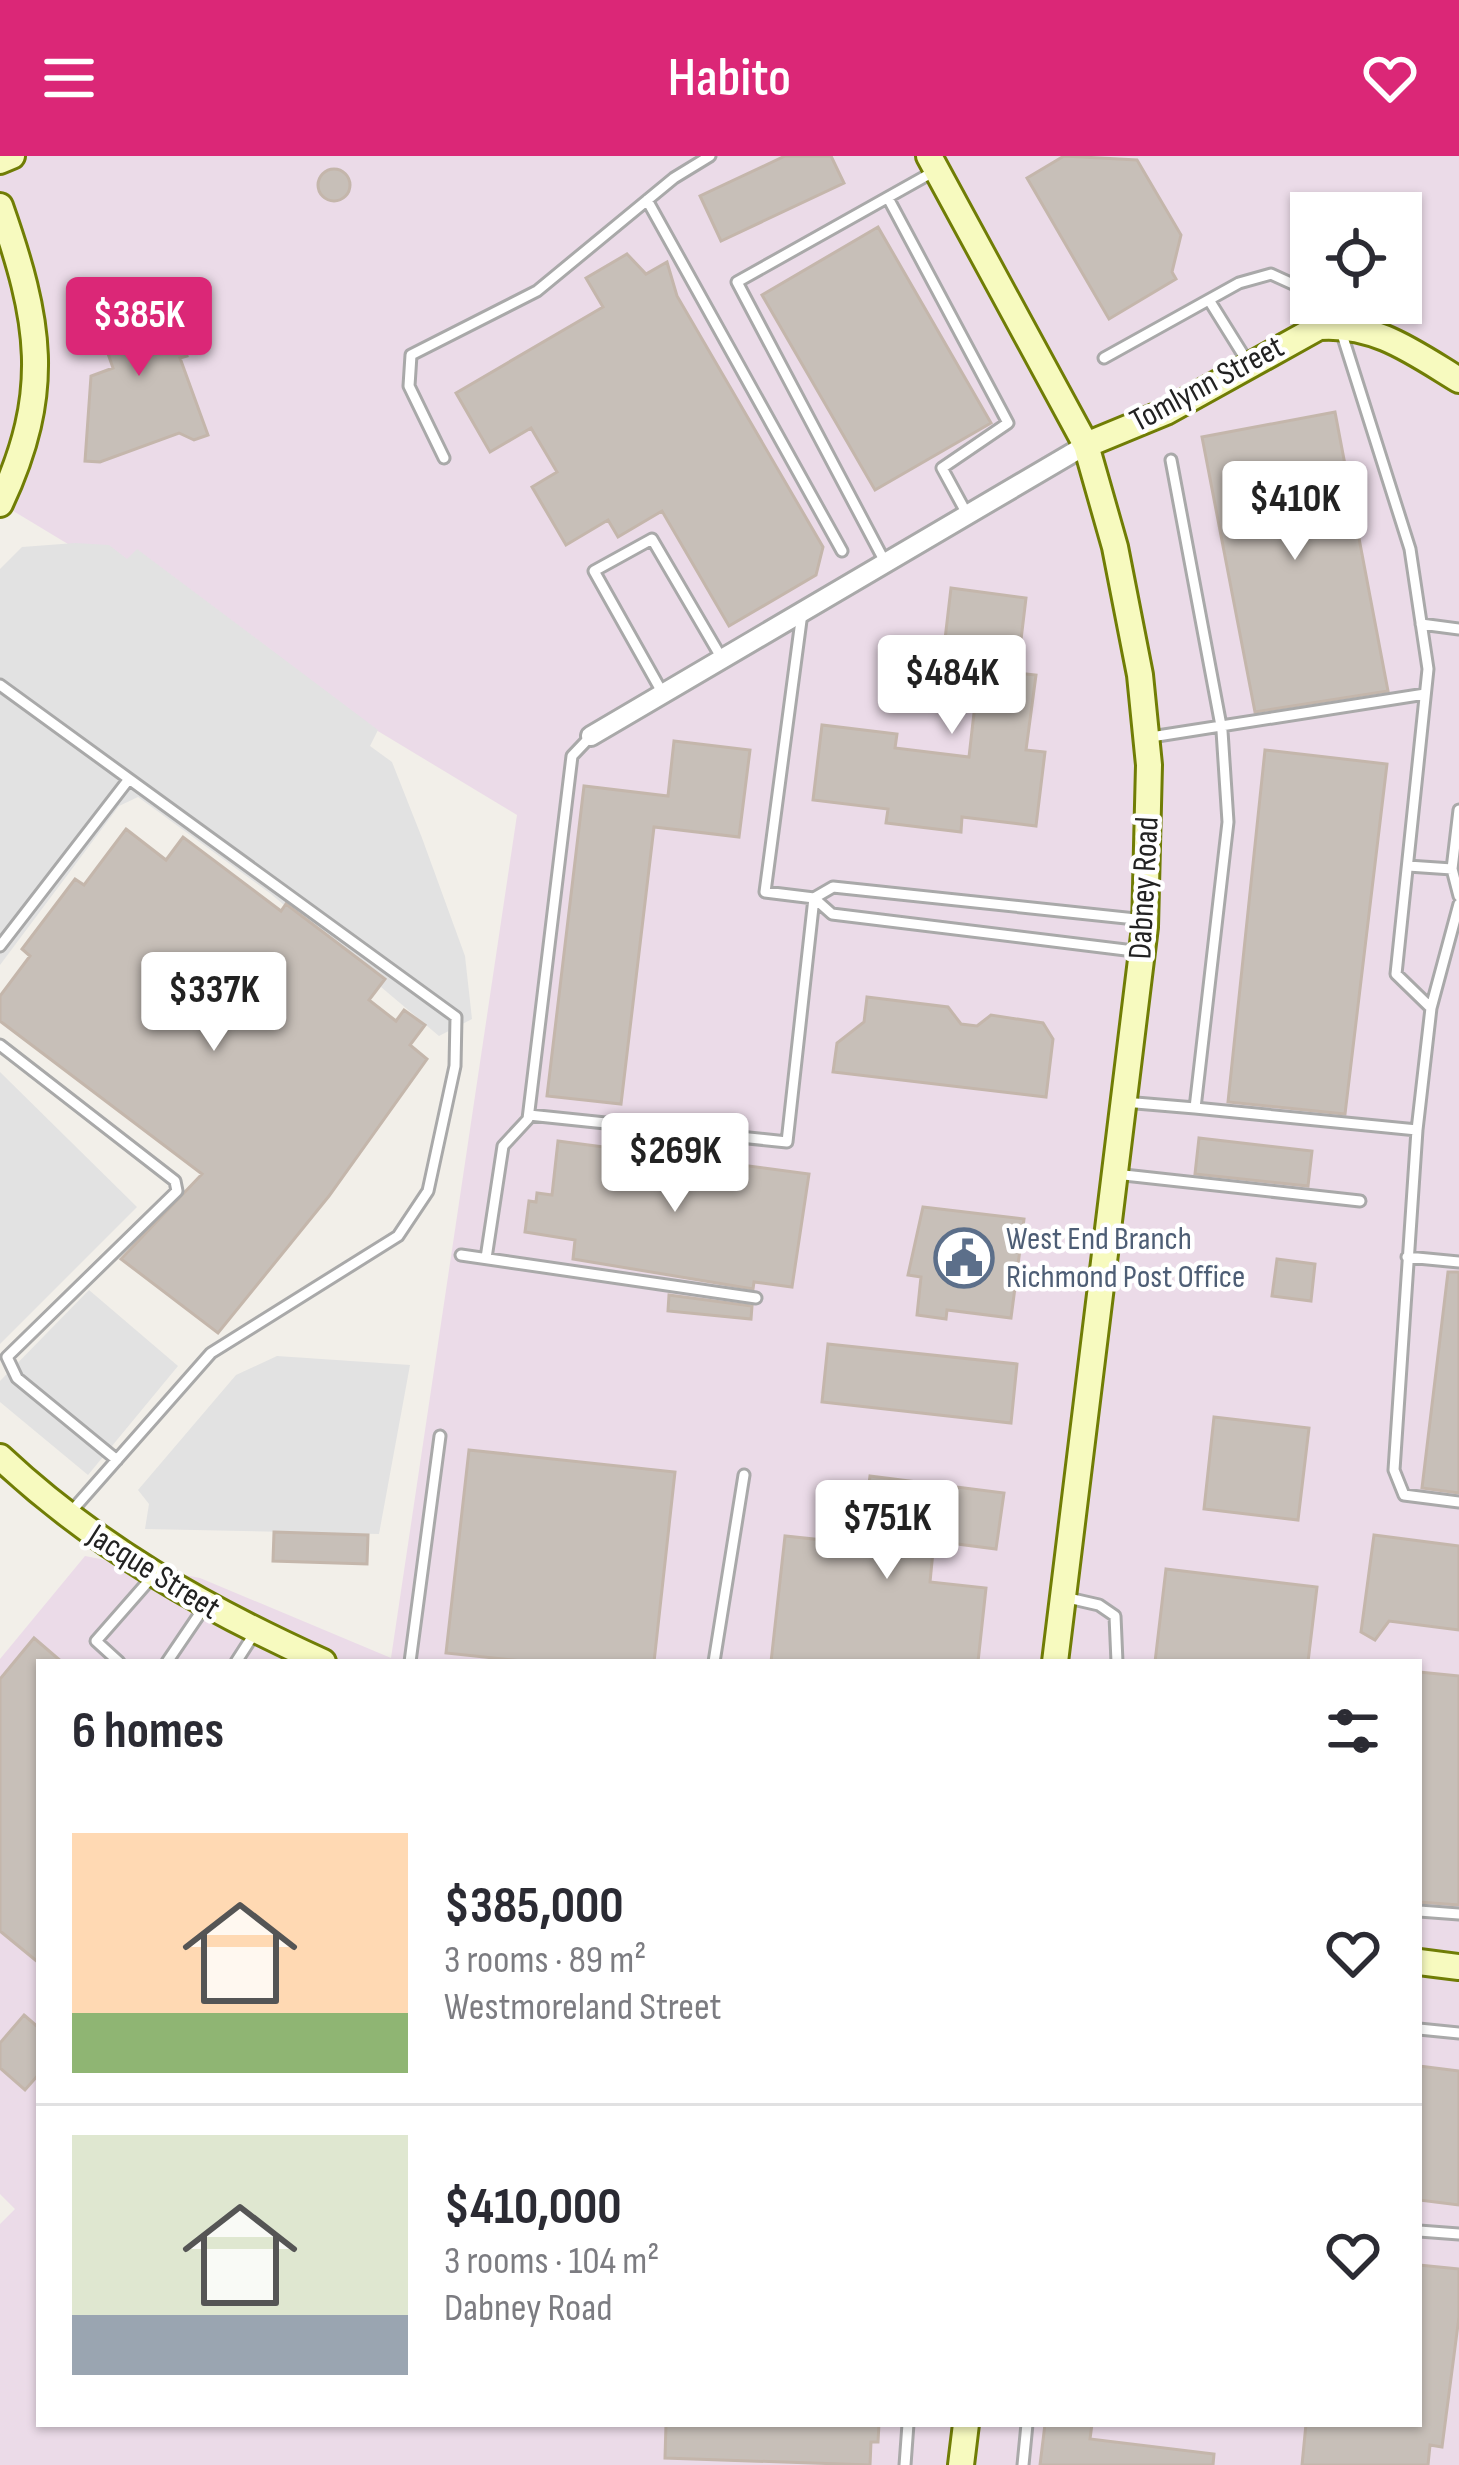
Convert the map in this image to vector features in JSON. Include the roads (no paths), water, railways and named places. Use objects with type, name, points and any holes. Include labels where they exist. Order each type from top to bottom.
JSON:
[{"type":"street","points":[[0,161],[12,156]]},
{"type":"street","name":"Dabney Road","points":[[933,163],[1086,445],[1115,547],[1140,675],[1146,737],[1142,952],[1055,1659]]},
{"type":"street","points":[[0,206],[36,326],[39,370],[24,452],[0,504]]},
{"type":"street","points":[[1329,327],[1378,332],[1459,380]]},
{"type":"street","name":"Tomlynn Street","points":[[1086,445],[1166,412],[1249,364],[1329,327]]},
{"type":"street","points":[[592,736],[1086,445]]},
{"type":"street","name":"Jacque Street","points":[[0,1457],[67,1516],[154,1576],[317,1659]]},
{"type":"street","points":[[1422,1962],[1459,1967]]},
{"type":"street","points":[[961,2465],[966,2427]]},
{"type":"lane","points":[[444,458],[409,386],[411,356],[536,291],[647,200],[710,156]]},
{"type":"lane","points":[[884,562],[737,283],[888,198],[933,163]]},
{"type":"lane","points":[[888,198],[1008,423],[942,469],[967,514]]},
{"type":"lane","points":[[647,200],[842,550]]},
{"type":"lane","points":[[1105,358],[1209,300],[1270,274],[1306,290],[1329,327],[1410,549],[1428,669],[1396,974],[1431,1008]]},
{"type":"lane","points":[[1209,300],[1249,364]]},
{"type":"lane","points":[[1171,460],[1221,728],[1228,822],[1195,1108]]},
{"type":"lane","points":[[662,692],[594,571],[652,539],[721,657]]},
{"type":"lane","points":[[803,609],[765,892],[814,898],[832,914],[1142,952]]},
{"type":"lane","points":[[1421,624],[1459,629]]},
{"type":"lane","points":[[0,685],[456,1017],[455,1066],[428,1191],[398,1236],[211,1353],[67,1516]]},
{"type":"lane","points":[[1146,737],[1425,694]]},
{"type":"lane","points":[[486,1258],[503,1146],[529,1115],[572,755],[592,736]]},
{"type":"lane","points":[[0,946],[129,779]]},
{"type":"lane","points":[[1459,810],[1452,869],[1459,900],[1431,1008],[1417,1130],[1394,1469],[1404,1495],[1459,1502]]},
{"type":"lane","points":[[1408,866],[1452,869]]},
{"type":"lane","points":[[814,898],[833,887],[1145,920]]},
{"type":"lane","points":[[529,1115],[787,1142],[814,898]]},
{"type":"lane","points":[[0,1045],[175,1181],[177,1191],[7,1357],[17,1378],[117,1460]]},
{"type":"lane","points":[[1124,1102],[1417,1130]]},
{"type":"lane","points":[[1115,1174],[1360,1201]]},
{"type":"lane","points":[[461,1255],[756,1298]]},
{"type":"lane","points":[[1407,1257],[1459,1262]]},
{"type":"lane","points":[[410,1659],[440,1436]]},
{"type":"lane","points":[[714,1659],[744,1475]]},
{"type":"lane","points":[[115,1659],[96,1641],[154,1576]]},
{"type":"lane","points":[[1062,1596],[1099,1605],[1115,1616],[1117,1659]]},
{"type":"lane","points":[[169,1659],[206,1606]]},
{"type":"lane","points":[[238,1659],[256,1631]]},
{"type":"lane","points":[[1422,1911],[1459,1913]]},
{"type":"lane","points":[[1422,2029],[1459,2033]]},
{"type":"lane","points":[[1422,2231],[1459,2234]]},
{"type":"lane","points":[[904,2465],[908,2427]]},
{"type":"lane","points":[[1022,2465],[1027,2427]]},
{"type":"place","name":"West End Branch Richmond Post Office","points":[[964,1258]]}]
